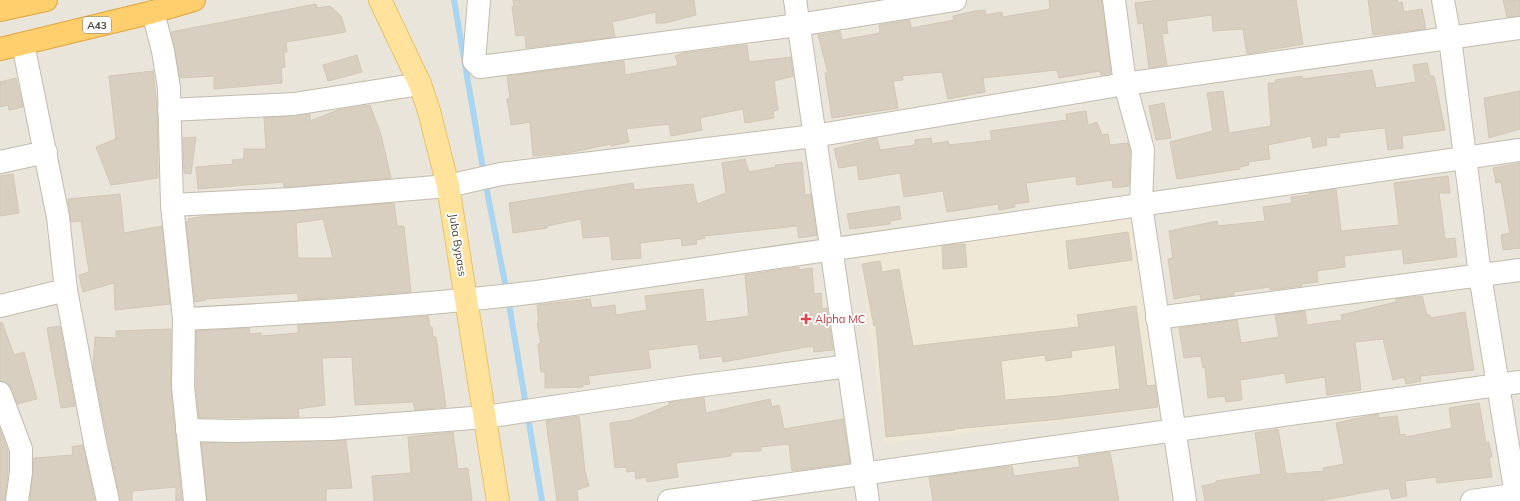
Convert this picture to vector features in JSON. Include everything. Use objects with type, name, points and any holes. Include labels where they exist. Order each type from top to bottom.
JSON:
[{"type":"highway","points":[[0,10],[46,0]]},
{"type":"highway","name":"A43","points":[[0,49],[153,12],[194,0]]},
{"type":"main road","name":"Juba Bypass","points":[[380,0],[420,84],[429,111],[448,186],[498,501]]},
{"type":"street","points":[[479,0],[474,61],[480,67],[798,25],[955,0]]},
{"type":"street","points":[[795,0],[868,501]]},
{"type":"street","points":[[1114,0],[1125,84],[1143,150],[1141,205],[1173,431],[1185,501]]},
{"type":"street","points":[[1443,0],[1450,38],[1480,276],[1518,497],[1472,501]]},
{"type":"street","points":[[153,12],[163,51],[169,88],[172,205],[184,319],[183,387],[195,501]]},
{"type":"street","points":[[172,205],[292,200],[448,186],[501,174],[814,136],[1125,84],[1520,28]]},
{"type":"street","points":[[23,44],[46,152],[58,217],[66,290],[95,443],[108,501]]},
{"type":"street","points":[[169,110],[294,104],[420,84]]},
{"type":"street","points":[[184,319],[318,313],[466,300],[1520,150]]},
{"type":"street","points":[[0,162],[46,152]]},
{"type":"street","points":[[1157,318],[1520,270]]},
{"type":"street","points":[[0,306],[66,290]]},
{"type":"street","points":[[187,430],[234,431],[331,428],[485,418],[681,388],[848,366]]},
{"type":"street","points":[[669,501],[1520,382]]},
{"type":"street","points":[[0,393],[21,449],[21,472],[17,501]]},
{"type":"shaded area","points":[[0,0],[1520,0],[1520,501],[0,501]]},
{"type":"shaded area","points":[[1142,203],[1160,408],[886,443],[857,242]]},
{"type":"building","points":[[513,0],[694,0],[696,15],[665,23],[656,23],[656,12],[612,22],[615,37],[526,48],[525,35],[516,36],[512,7],[514,6]]},
{"type":"building","points":[[1049,0],[1102,0],[1111,74],[1101,75],[1100,71],[1059,78],[1057,70],[983,78],[985,92],[948,99],[942,72],[902,76],[903,80],[893,81],[898,108],[832,118],[825,73],[828,73],[818,35],[840,31],[842,40],[880,33],[879,25],[910,20],[911,28],[954,20],[953,16],[985,10],[985,15],[1002,12],[1003,17],[1050,9]]},
{"type":"building","points":[[1158,0],[1296,0],[1303,44],[1247,54],[1243,29],[1213,31],[1212,15],[1166,21],[1168,33],[1162,34],[1167,65],[1149,68],[1143,23],[1138,24],[1135,3]]},
{"type":"building","points":[[1368,0],[1397,0],[1398,3],[1402,2],[1404,12],[1422,9],[1426,29],[1373,35]]},
{"type":"building","points":[[1503,0],[1520,0],[1520,16],[1507,17]]},
{"type":"building","points":[[316,4],[317,8],[330,6],[341,16],[346,32],[286,42],[287,52],[284,52],[285,67],[281,68],[282,83],[214,89],[214,76],[180,78],[171,32]]},
{"type":"building","points":[[747,45],[749,62],[791,57],[793,76],[774,81],[778,110],[773,111],[774,118],[745,123],[743,109],[700,118],[702,130],[671,136],[669,124],[626,129],[629,142],[611,146],[611,144],[568,153],[533,156],[530,122],[511,125],[507,99],[510,98],[507,76],[624,61],[625,75],[676,66],[678,64],[675,56],[684,53]]},
{"type":"building","points":[[357,55],[362,72],[328,81],[323,65]]},
{"type":"building","points":[[1427,63],[1430,76],[1434,76],[1445,130],[1402,136],[1403,148],[1388,150],[1385,128],[1339,133],[1340,137],[1326,138],[1327,145],[1313,148],[1311,136],[1268,145],[1270,159],[1248,162],[1249,165],[1240,167],[1240,169],[1177,179],[1170,142],[1213,131],[1207,93],[1223,91],[1229,133],[1271,126],[1268,83],[1276,83],[1275,80],[1302,76],[1302,79],[1372,70],[1376,88],[1416,82],[1413,65]]},
{"type":"building","points":[[153,71],[157,105],[158,178],[111,185],[96,147],[116,139],[109,76]]},
{"type":"building","points":[[16,78],[23,107],[9,110],[8,105],[0,107],[0,82]]},
{"type":"building","points":[[1520,91],[1520,129],[1489,138],[1484,98]]},
{"type":"building","points":[[1164,103],[1171,138],[1156,140],[1149,106]]},
{"type":"building","points":[[370,105],[381,135],[391,178],[291,187],[284,187],[283,182],[198,189],[196,167],[233,164],[232,160],[244,159],[244,149],[266,149],[264,118],[310,114],[310,121],[338,110]]},
{"type":"building","points":[[1086,111],[1088,125],[1097,122],[1102,135],[1108,134],[1110,145],[1128,143],[1130,151],[1129,186],[1113,188],[1112,180],[1077,185],[1076,176],[1026,183],[1029,202],[1014,204],[1015,207],[999,210],[998,204],[947,212],[943,191],[904,197],[900,173],[859,180],[857,165],[839,168],[834,149],[877,138],[880,150],[915,145],[915,140],[931,138],[932,144],[948,141],[949,145],[992,140],[990,131],[1067,120],[1066,114]]},
{"type":"building","points":[[196,137],[191,174],[184,173],[183,138]]},
{"type":"building","points":[[745,159],[749,172],[776,167],[775,165],[802,162],[805,195],[811,194],[817,235],[799,238],[797,226],[704,236],[705,238],[696,240],[697,244],[682,246],[681,238],[640,243],[641,258],[612,260],[610,236],[583,238],[581,219],[547,226],[547,228],[513,233],[509,203],[633,183],[634,190],[693,184],[697,204],[726,193],[722,163]]},
{"type":"building","points":[[1520,163],[1520,248],[1503,250],[1501,235],[1510,233],[1501,182],[1496,183],[1493,168]]},
{"type":"building","points":[[13,174],[19,213],[0,216],[0,176]]},
{"type":"building","points":[[1448,176],[1450,193],[1439,193],[1445,239],[1455,238],[1457,257],[1404,264],[1402,249],[1344,256],[1345,267],[1317,271],[1318,282],[1301,284],[1302,286],[1270,290],[1270,287],[1234,292],[1234,295],[1201,300],[1200,294],[1174,299],[1168,259],[1173,258],[1169,231],[1217,221],[1218,226],[1265,221],[1263,207],[1292,203],[1291,197],[1336,189],[1341,231],[1399,225],[1394,183]]},
{"type":"building","points":[[120,194],[124,233],[162,226],[170,304],[115,310],[114,283],[83,292],[79,275],[89,272],[81,221],[71,222],[68,199]]},
{"type":"building","points":[[394,203],[397,226],[404,226],[411,292],[298,300],[298,293],[206,299],[195,302],[186,222],[188,222],[188,219],[205,216]],"holes":[[[323,219],[333,258],[298,258],[296,223]]]},
{"type":"building","points":[[899,206],[901,219],[890,221],[890,224],[850,229],[847,214]]},
{"type":"building","points":[[1128,232],[1132,260],[1069,269],[1066,241]]},
{"type":"building","points":[[965,244],[967,267],[943,269],[942,246]]},
{"type":"building","points":[[880,261],[882,272],[899,269],[913,346],[1079,327],[1077,315],[1136,306],[1147,386],[1155,385],[1158,407],[1061,419],[886,437],[876,325],[874,326],[862,264]],"holes":[[[1115,345],[1120,389],[1005,400],[1001,361],[1045,355],[1046,361],[1072,357],[1071,351]]]},
{"type":"building","points":[[799,267],[799,270],[812,268],[814,294],[821,293],[822,309],[827,308],[833,350],[814,352],[813,346],[723,362],[722,356],[700,359],[698,344],[648,350],[651,368],[588,376],[590,384],[582,385],[583,387],[545,388],[545,372],[541,372],[538,344],[541,343],[537,323],[539,323],[537,305],[590,299],[592,308],[615,305],[616,315],[647,310],[645,296],[703,289],[706,322],[749,316],[745,275]]},
{"type":"building","points":[[1422,296],[1427,315],[1430,315],[1431,318],[1465,312],[1474,370],[1420,376],[1421,381],[1406,384],[1404,377],[1393,380],[1383,339],[1355,342],[1361,390],[1327,395],[1325,377],[1286,383],[1285,373],[1240,380],[1242,400],[1226,402],[1225,396],[1208,398],[1205,367],[1203,368],[1201,356],[1184,358],[1179,328],[1237,320],[1241,343],[1279,337],[1275,315],[1305,311],[1307,325],[1342,320],[1341,315],[1396,302],[1396,299]]},
{"type":"building","points":[[428,316],[430,327],[432,327],[433,337],[436,337],[446,407],[415,410],[413,402],[355,405],[352,357],[322,358],[325,405],[298,409],[299,417],[199,418],[196,386],[196,331],[249,328],[250,334],[261,333],[261,336],[298,333],[298,325]]},
{"type":"building","points":[[2,322],[14,355],[24,352],[37,399],[17,404],[8,384],[0,381],[0,323]]},
{"type":"building","points":[[60,326],[75,406],[61,408],[47,328]]},
{"type":"building","points":[[171,329],[171,388],[182,501],[176,501],[176,487],[132,491],[132,501],[120,501],[93,367],[95,337],[116,338],[116,331]]},
{"type":"building","points":[[704,398],[706,413],[770,399],[772,407],[779,405],[784,429],[843,419],[850,463],[792,471],[789,444],[761,447],[761,451],[731,452],[731,456],[676,463],[678,477],[647,482],[646,477],[636,479],[635,471],[627,472],[626,467],[615,468],[610,423],[632,420],[669,405],[669,402]]},
{"type":"building","points":[[1479,403],[1486,443],[1489,442],[1492,457],[1489,457],[1492,477],[1437,483],[1436,477],[1405,481],[1407,496],[1392,499],[1389,488],[1319,501],[1205,501],[1202,486],[1216,483],[1216,481],[1261,474],[1255,433],[1278,429],[1286,474],[1324,471],[1323,468],[1344,464],[1336,423],[1378,414],[1379,418],[1397,416],[1400,435],[1405,434],[1405,437],[1452,428],[1449,408]]},
{"type":"building","points":[[579,416],[585,471],[589,486],[577,490],[578,501],[557,501],[546,421]]},
{"type":"building","points":[[0,429],[8,451],[5,501],[0,501]]},
{"type":"building","points":[[453,432],[458,469],[468,468],[472,501],[374,501],[372,476],[411,473],[408,437]]},
{"type":"building","points":[[346,440],[352,488],[326,489],[326,501],[207,501],[201,443]]},
{"type":"building","points":[[83,445],[95,501],[30,501],[34,458],[73,455],[72,447]]},
{"type":"building","points":[[1110,452],[1119,501],[933,501],[929,477],[1012,466],[1014,476],[1080,467],[1078,457]]},
{"type":"waterway","points":[[454,0],[485,181],[508,298],[542,501]]},
{"type":"place","name":"Alpha MC","points":[[806,319]]}]
